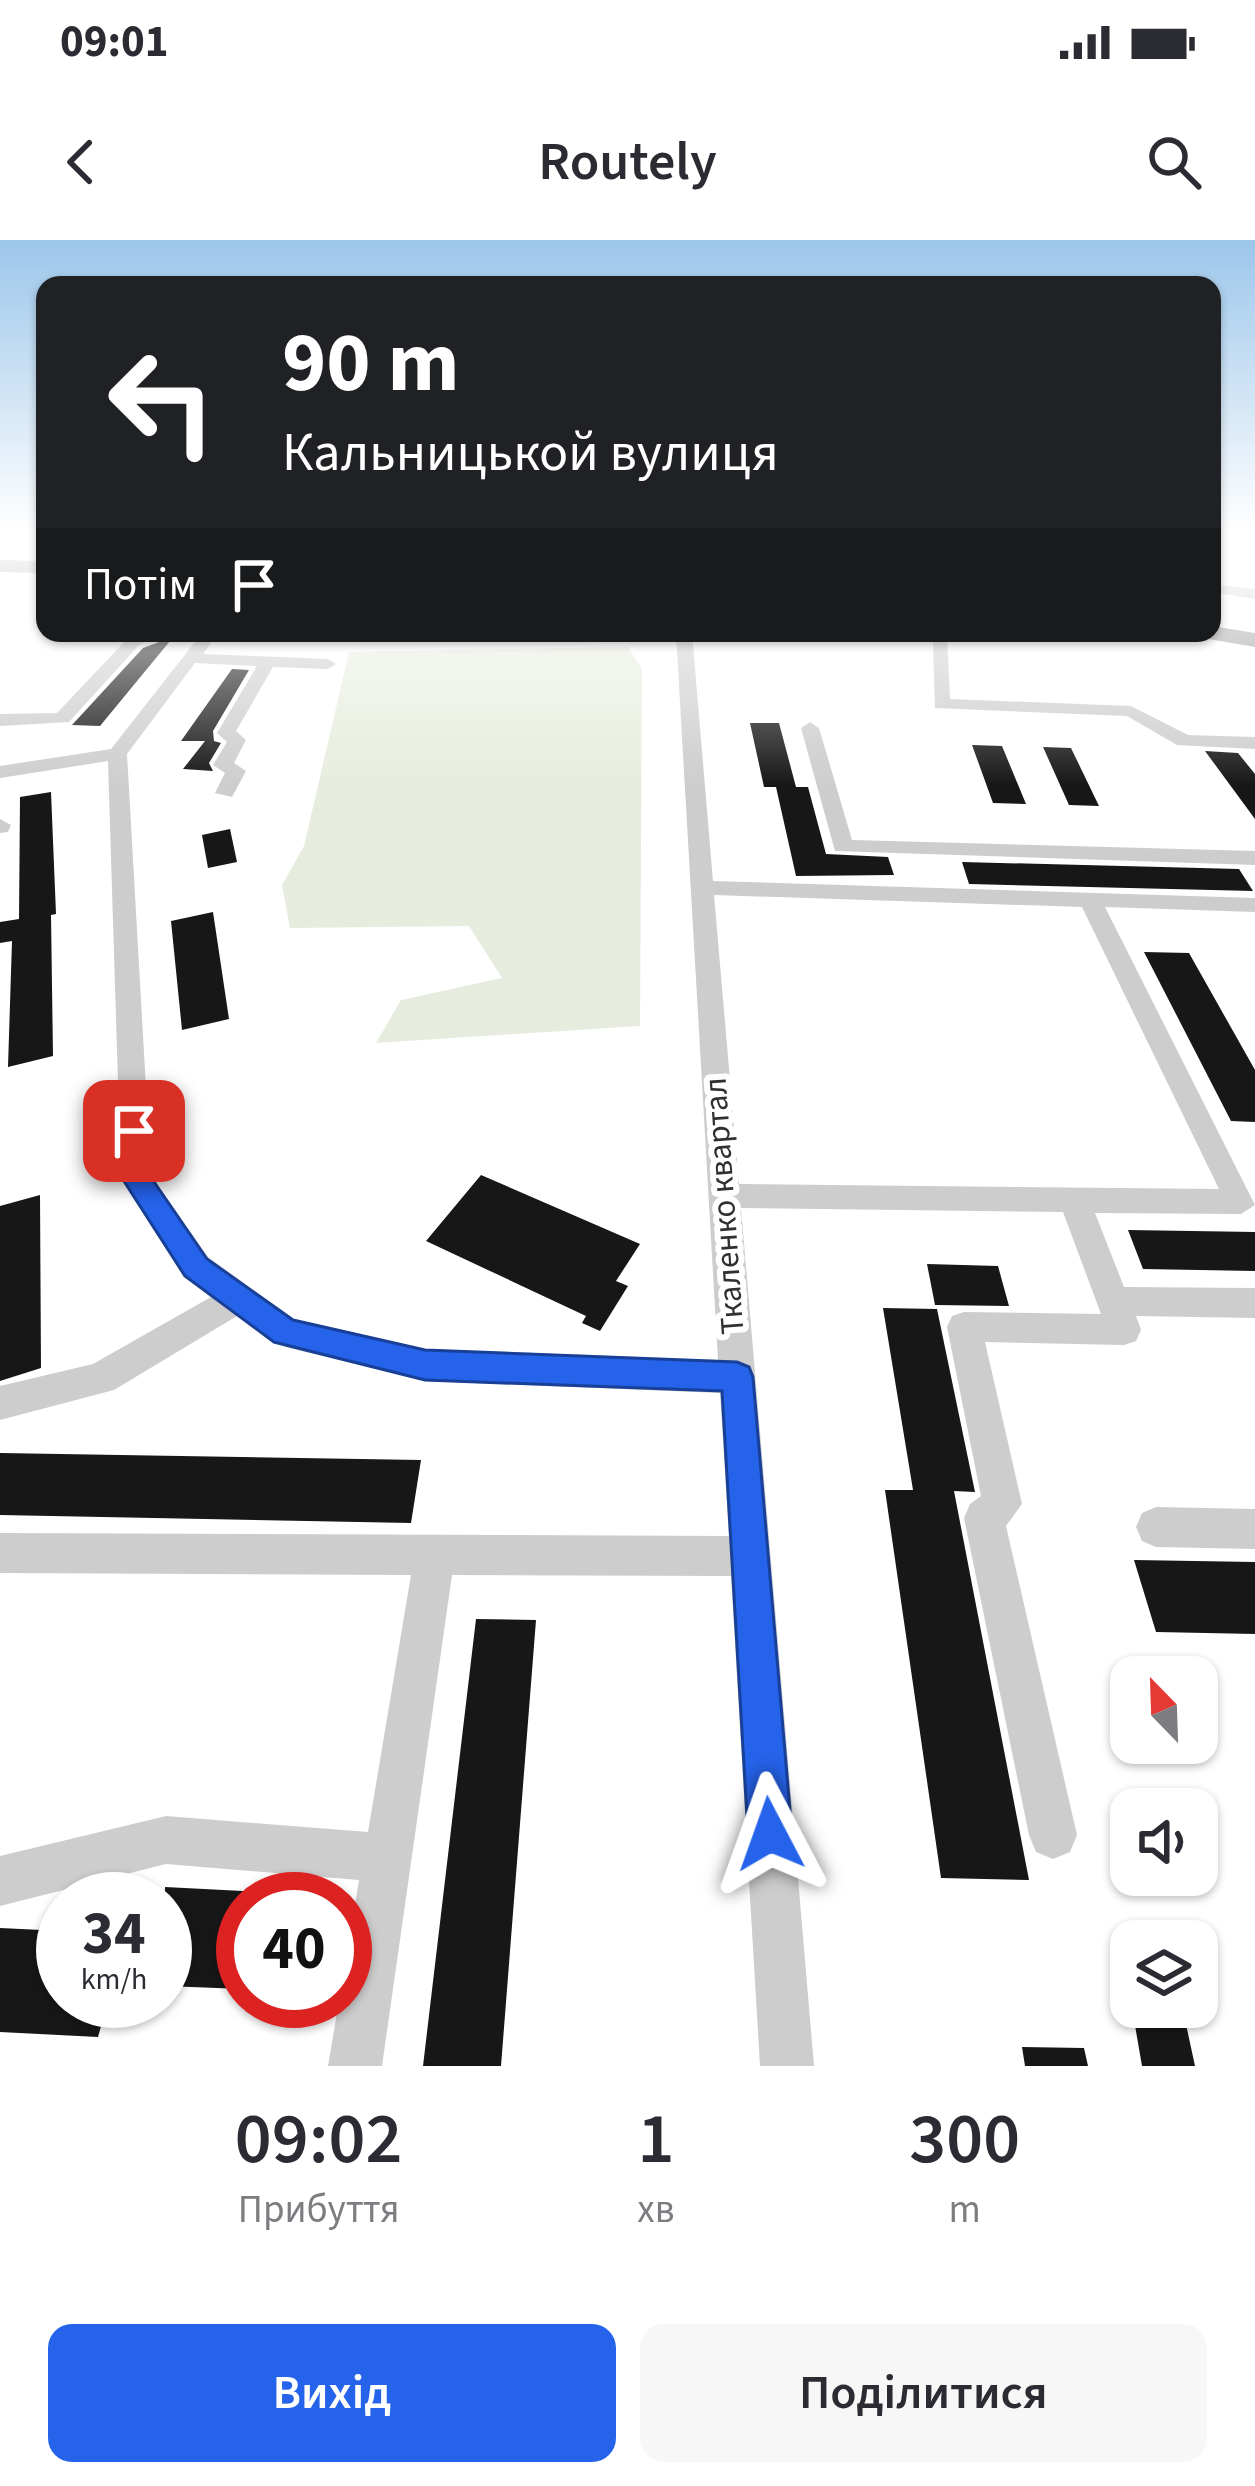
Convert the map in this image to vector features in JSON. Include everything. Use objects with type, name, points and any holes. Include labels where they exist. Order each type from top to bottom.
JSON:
[{"type":"highway","points":[[1221,634],[1255,640]]},
{"type":"street","points":[[0,720],[62,718],[133,642]]},
{"type":"street","points":[[203,642],[117,754],[136,1178],[196,1268],[285,1332],[425,1365],[737,1377]]},
{"type":"street","name":"Ткаленко квартал","points":[[685,642],[788,2066]]},
{"type":"street","points":[[941,642],[941,704],[1131,711],[1184,741],[1251,748]]},
{"type":"street","points":[[190,658],[328,664]]},
{"type":"street","points":[[225,793],[236,771],[223,765],[237,740],[226,733],[268,662]]},
{"type":"street","points":[[810,728],[843,846],[1255,858]]},
{"type":"street","points":[[0,772],[117,754]]},
{"type":"street","points":[[918,848],[933,895]]},
{"type":"street","points":[[701,888],[1255,905]]},
{"type":"street","points":[[724,1196],[1241,1202],[1090,900]]},
{"type":"street","points":[[1053,1834],[984,1519],[1002,1504],[964,1328],[1124,1330],[1075,1201]]},
{"type":"street","points":[[0,1403],[101,1378],[238,1298]]},
{"type":"street","points":[[1113,1300],[1255,1303]]},
{"type":"street","points":[[1156,1527],[1255,1529]]},
{"type":"street","points":[[0,1553],[750,1556]]},
{"type":"street","points":[[355,2066],[435,1555]]},
{"type":"street","points":[[0,1882],[166,1840],[388,1858]]},
{"type":"green space","points":[[628,647],[642,669],[640,1026],[376,1043],[401,1000],[502,978],[469,926],[290,928],[282,885],[304,846],[349,652]]},
{"type":"building","points":[[169,642],[100,726],[72,725],[143,648]]},
{"type":"building","points":[[232,669],[249,670],[213,731],[214,741],[221,743],[209,763],[213,771],[183,769],[205,741],[181,741]]},
{"type":"building","points":[[750,723],[779,723],[796,787],[808,787],[826,854],[888,857],[894,875],[796,876],[776,787],[764,787]]},
{"type":"building","points":[[972,745],[1002,746],[1026,804],[993,803]]},
{"type":"building","points":[[1043,747],[1071,748],[1099,806],[1069,805]]},
{"type":"building","points":[[1205,751],[1238,753],[1255,774],[1255,819]]},
{"type":"building","points":[[51,792],[56,914],[51,915],[53,1056],[8,1067],[12,941],[0,943],[0,922],[19,919],[20,797]]},
{"type":"building","points":[[230,829],[237,862],[208,868],[202,835]]},
{"type":"building","points":[[962,862],[1239,869],[1253,891],[969,884]]},
{"type":"building","points":[[213,912],[229,1019],[182,1030],[171,921]]},
{"type":"building","points":[[1144,952],[1189,953],[1255,1070],[1255,1122],[1231,1121]]},
{"type":"building","points":[[481,1175],[640,1244],[616,1281],[628,1286],[600,1331],[582,1323],[586,1316],[426,1241]]},
{"type":"building","points":[[40,1195],[41,1368],[0,1381],[0,1206]]},
{"type":"building","points":[[1128,1230],[1255,1232],[1255,1271],[1143,1269]]},
{"type":"building","points":[[927,1264],[998,1266],[1009,1306],[935,1305]]},
{"type":"building","points":[[883,1308],[937,1309],[975,1492],[954,1491],[1029,1880],[941,1878],[885,1490],[913,1490]]},
{"type":"building","points":[[0,1453],[421,1460],[411,1523],[0,1515]]},
{"type":"building","points":[[1134,1560],[1255,1562],[1255,1634],[1156,1632]]},
{"type":"building","points":[[476,1619],[536,1620],[501,2066],[423,2066]]},
{"type":"building","points":[[192,1888],[216,1890],[216,1988],[192,1987]]},
{"type":"building","points":[[0,1928],[36,1930],[36,2028],[100,2028],[98,2037],[0,2032]]},
{"type":"building","points":[[1135,2028],[1187,2028],[1195,2066],[1142,2066]]},
{"type":"building","points":[[1022,2047],[1084,2048],[1088,2066],[1025,2066]]},
{"type":"route","points":[[134,1131],[136,1178],[196,1268],[285,1332],[425,1365],[737,1377],[770,1834]]}]
